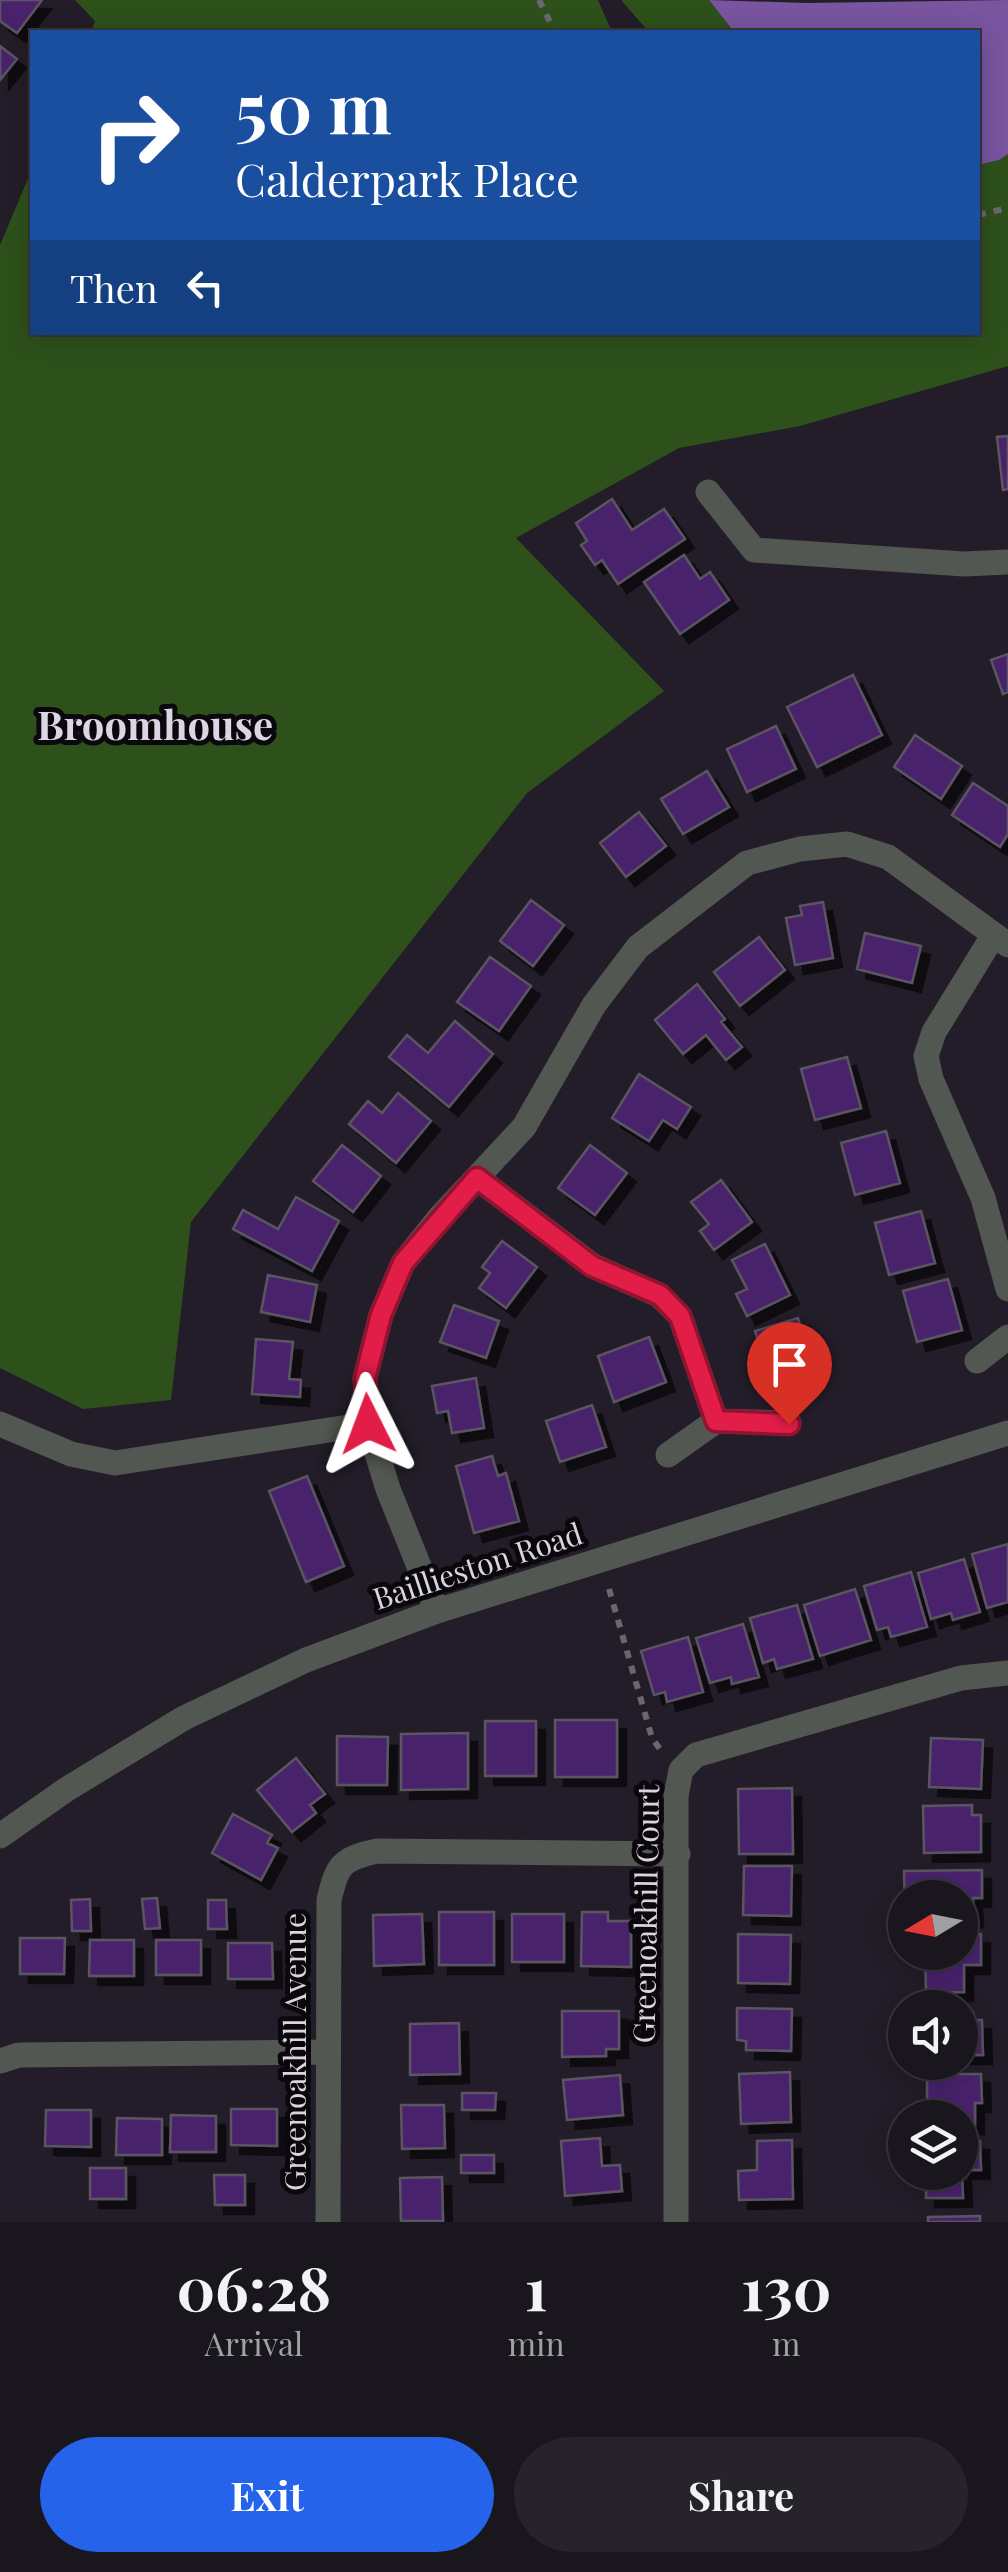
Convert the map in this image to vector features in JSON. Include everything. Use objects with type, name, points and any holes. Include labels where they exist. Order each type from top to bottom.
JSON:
[{"type":"street","points":[[708,492],[754,550],[964,564],[1008,562]]},
{"type":"street","points":[[437,1612],[388,1489],[368,1424],[365,1378],[381,1315],[403,1263],[524,1126],[594,1005],[638,947],[747,863],[800,848],[847,844],[888,857],[1001,940],[934,1032],[926,1056],[931,1079],[984,1198],[1008,1290]]},
{"type":"street","points":[[477,1178],[592,1266],[660,1295],[680,1316],[716,1421]]},
{"type":"street","points":[[977,1362],[1008,1338]]},
{"type":"street","points":[[668,1455],[716,1421],[789,1424]]},
{"type":"street","points":[[0,1424],[71,1454],[114,1464],[368,1424]]},
{"type":"street","name":"Baillieston Road","points":[[0,1836],[67,1788],[184,1718],[306,1660],[437,1612],[1008,1433]]},
{"type":"street","name":"Greenoakhill Court","points":[[676,2222],[676,1796],[682,1770],[696,1755],[961,1678],[1008,1673]]},
{"type":"street","name":"Greenoakhill Avenue","points":[[328,2222],[329,1900],[336,1872],[351,1857],[377,1852],[678,1854]]},
{"type":"street","points":[[0,2061],[19,2055],[326,2052]]},
{"type":"path","points":[[540,0],[554,30]]},
{"type":"path","points":[[980,215],[1008,208]]},
{"type":"path","points":[[602,1562],[652,1738],[682,1770]]},
{"type":"green space","points":[[75,0],[598,0],[611,30],[92,30],[95,21]]},
{"type":"green space","points":[[621,0],[709,0],[732,30],[647,30]]},
{"type":"green space","points":[[1008,154],[1008,366],[800,426],[679,448],[516,538],[664,691],[527,793],[191,1222],[171,1400],[83,1409],[0,1368],[0,245],[30,174],[30,335],[980,335],[980,165]]},
{"type":"shaded area","points":[[709,0],[1008,0],[1008,154],[980,165],[980,30],[732,30]]},
{"type":"building","points":[[0,0],[42,0],[17,33],[0,21]]},
{"type":"building","points":[[0,46],[17,59],[0,80]]},
{"type":"building","points":[[1008,436],[1008,489],[1003,490],[997,437]]},
{"type":"building","points":[[612,499],[632,530],[664,509],[685,539],[618,584],[602,560],[595,565],[581,545],[587,541],[576,523]]},
{"type":"building","points":[[684,555],[700,579],[710,572],[729,600],[680,634],[644,582]]},
{"type":"building","points":[[1008,654],[1008,692],[1003,694],[991,660]]},
{"type":"building","points":[[853,675],[882,735],[817,767],[787,707]]},
{"type":"building","points":[[776,726],[796,769],[747,792],[727,749]]},
{"type":"building","points":[[915,735],[962,766],[941,799],[894,767]]},
{"type":"building","points":[[707,771],[729,807],[683,834],[661,799]]},
{"type":"building","points":[[973,783],[1008,806],[1008,834],[1000,847],[952,815]]},
{"type":"building","points":[[639,812],[666,846],[626,877],[600,843]]},
{"type":"building","points":[[531,900],[564,925],[533,966],[500,941]]},
{"type":"building","points":[[823,902],[833,958],[795,965],[786,918],[802,915],[800,906]]},
{"type":"building","points":[[865,933],[921,946],[912,983],[857,969]]},
{"type":"building","points":[[759,937],[785,970],[740,1006],[714,972]]},
{"type":"building","points":[[490,957],[531,986],[499,1031],[457,1002]]},
{"type":"building","points":[[697,984],[742,1047],[726,1060],[706,1035],[683,1054],[655,1020]]},
{"type":"building","points":[[455,1021],[493,1054],[449,1107],[389,1057],[407,1035],[428,1053]]},
{"type":"building","points":[[847,1057],[861,1108],[815,1120],[801,1069]]},
{"type":"building","points":[[639,1074],[691,1107],[677,1129],[663,1120],[649,1141],[612,1118]]},
{"type":"building","points":[[398,1093],[431,1121],[396,1163],[349,1124],[368,1101],[382,1113]]},
{"type":"building","points":[[886,1131],[900,1183],[855,1195],[841,1143]]},
{"type":"building","points":[[342,1145],[381,1176],[353,1212],[313,1181]]},
{"type":"building","points":[[590,1145],[627,1173],[595,1215],[558,1188]]},
{"type":"building","points":[[721,1180],[752,1222],[714,1250],[700,1231],[709,1224],[691,1202]]},
{"type":"building","points":[[296,1197],[339,1221],[312,1271],[233,1229],[243,1210],[278,1229]]},
{"type":"building","points":[[921,1211],[935,1263],[889,1275],[875,1223]]},
{"type":"building","points":[[502,1241],[537,1267],[506,1308],[479,1288],[490,1273],[482,1267]]},
{"type":"building","points":[[765,1244],[790,1295],[747,1316],[736,1294],[747,1289],[732,1260]]},
{"type":"building","points":[[268,1275],[317,1285],[310,1322],[261,1312]]},
{"type":"building","points":[[948,1279],[962,1330],[917,1342],[903,1291]]},
{"type":"building","points":[[454,1305],[499,1321],[486,1358],[440,1342]]},
{"type":"building","points":[[798,1318],[815,1374],[772,1387],[755,1331]]},
{"type":"building","points":[[649,1337],[666,1382],[614,1402],[598,1356]]},
{"type":"building","points":[[256,1339],[293,1342],[289,1379],[301,1380],[300,1397],[252,1394]]},
{"type":"building","points":[[476,1378],[484,1428],[452,1433],[448,1411],[437,1413],[432,1386]]},
{"type":"building","points":[[592,1405],[606,1447],[560,1462],[546,1421]]},
{"type":"building","points":[[492,1456],[498,1476],[506,1473],[519,1521],[474,1533],[456,1466]]},
{"type":"building","points":[[307,1476],[344,1566],[306,1582],[269,1491]]},
{"type":"building","points":[[1008,1544],[1008,1602],[987,1608],[972,1554]]},
{"type":"building","points":[[964,1559],[980,1612],[953,1620],[951,1613],[931,1619],[918,1573]]},
{"type":"building","points":[[911,1572],[927,1627],[891,1637],[888,1627],[877,1630],[864,1586]]},
{"type":"building","points":[[855,1589],[871,1640],[820,1656],[804,1605]]},
{"type":"building","points":[[797,1605],[813,1659],[777,1669],[774,1659],[763,1663],[750,1618]]},
{"type":"building","points":[[743,1624],[759,1677],[732,1684],[731,1677],[710,1683],[696,1638]]},
{"type":"building","points":[[688,1637],[703,1692],[667,1702],[665,1692],[654,1695],[641,1651]]},
{"type":"building","points":[[555,1720],[617,1720],[617,1777],[555,1777]]},
{"type":"building","points":[[485,1721],[536,1721],[536,1776],[485,1776]]},
{"type":"building","points":[[468,1733],[468,1789],[401,1790],[401,1734]]},
{"type":"building","points":[[337,1736],[388,1737],[387,1785],[337,1785]]},
{"type":"building","points":[[931,1738],[983,1740],[981,1789],[929,1787]]},
{"type":"building","points":[[296,1758],[325,1794],[310,1805],[316,1813],[292,1832],[257,1790]]},
{"type":"building","points":[[792,1788],[793,1854],[739,1854],[738,1789]]},
{"type":"building","points":[[972,1805],[972,1815],[981,1815],[981,1852],[924,1853],[923,1806]]},
{"type":"building","points":[[233,1814],[272,1835],[267,1843],[278,1848],[261,1880],[212,1853]]},
{"type":"building","points":[[744,1866],[792,1866],[791,1916],[743,1915]]},
{"type":"building","points":[[982,1870],[982,1898],[978,1898],[978,1880],[904,1880],[904,1871]]},
{"type":"building","points":[[157,1898],[160,1928],[145,1929],[142,1899]]},
{"type":"building","points":[[90,1899],[91,1931],[72,1931],[71,1900]]},
{"type":"building","points":[[208,1900],[226,1900],[227,1929],[208,1929]]},
{"type":"building","points":[[439,1912],[494,1912],[494,1965],[439,1965]]},
{"type":"building","points":[[582,1912],[608,1912],[608,1921],[631,1921],[631,1967],[581,1966]]},
{"type":"building","points":[[422,1914],[424,1964],[374,1966],[373,1915]]},
{"type":"building","points":[[512,1914],[564,1914],[564,1962],[512,1962]]},
{"type":"building","points":[[738,1934],[791,1935],[790,1984],[738,1983]]},
{"type":"building","points":[[981,1934],[981,1965],[978,1965]]},
{"type":"building","points":[[20,1938],[65,1938],[64,1974],[20,1974]]},
{"type":"building","points":[[90,1940],[134,1940],[134,1976],[89,1976]]},
{"type":"building","points":[[156,1940],[201,1940],[201,1975],[156,1975]]},
{"type":"building","points":[[228,1943],[272,1943],[273,1979],[228,1979]]},
{"type":"building","points":[[925,1970],[964,1970],[964,1990],[926,1990]]},
{"type":"building","points":[[737,2008],[792,2009],[791,2051],[746,2050],[746,2041],[737,2040]]},
{"type":"building","points":[[562,2011],[619,2011],[619,2049],[606,2049],[606,2056],[562,2057]]},
{"type":"building","points":[[978,2020],[982,2020],[983,2055],[978,2055]]},
{"type":"building","points":[[459,2023],[460,2074],[410,2075],[410,2024]]},
{"type":"building","points":[[790,2072],[791,2122],[741,2124],[739,2074]]},
{"type":"building","points":[[981,2074],[982,2103],[927,2100],[927,2080],[978,2080]]},
{"type":"building","points":[[620,2075],[623,2115],[567,2120],[563,2080]]},
{"type":"building","points":[[462,2093],[496,2093],[495,2110],[462,2110]]},
{"type":"building","points":[[401,2105],[444,2105],[445,2148],[402,2149]]},
{"type":"building","points":[[231,2109],[277,2109],[277,2146],[231,2145]]},
{"type":"building","points":[[46,2110],[91,2110],[91,2147],[45,2146]]},
{"type":"building","points":[[171,2115],[216,2116],[216,2152],[170,2152]]},
{"type":"building","points":[[117,2118],[162,2119],[162,2155],[116,2155]]},
{"type":"building","points":[[600,2138],[602,2166],[620,2165],[622,2191],[565,2196],[561,2141]]},
{"type":"building","points":[[792,2140],[793,2199],[739,2200],[738,2171],[757,2170],[757,2141]]},
{"type":"building","points":[[978,2141],[980,2141],[978,2170]]},
{"type":"building","points":[[461,2155],[494,2155],[494,2173],[461,2173]]},
{"type":"building","points":[[90,2168],[126,2168],[126,2199],[90,2199]]},
{"type":"building","points":[[214,2175],[245,2175],[245,2205],[215,2205]]},
{"type":"building","points":[[442,2177],[443,2221],[401,2221],[400,2178]]},
{"type":"building","points":[[926,2190],[963,2190],[963,2198],[926,2198]]},
{"type":"building","points":[[980,2216],[980,2222],[928,2222],[928,2217]]},
{"type":"district","name":"Broomhouse","points":[[155,726]]},
{"type":"route","points":[[368,1424],[365,1378],[381,1315],[403,1263],[477,1178],[592,1266],[660,1295],[680,1316],[716,1421],[789,1424]]}]
